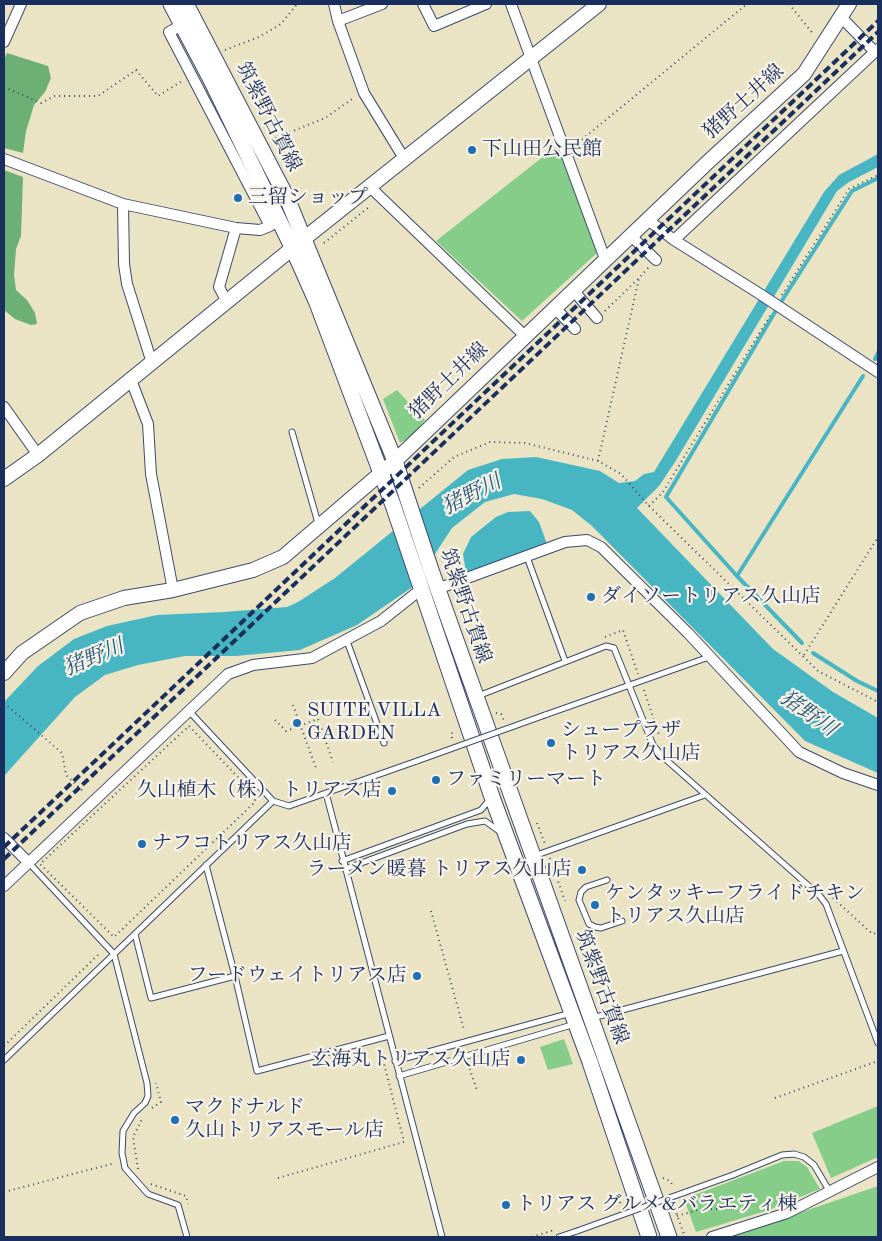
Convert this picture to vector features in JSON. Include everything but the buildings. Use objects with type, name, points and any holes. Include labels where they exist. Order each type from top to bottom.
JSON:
[{"type":"main road","name":"筑紫野古賀線","points":[[170,4],[182,25],[274,222],[293,249],[317,303],[423,578],[492,797],[574,1018],[649,1237]]},
{"type":"main road","name":"筑紫野古賀線","points":[[186,4],[287,198],[395,461],[406,496],[423,578],[437,589],[669,1237]]},
{"type":"main road","points":[[4,479],[38,455],[305,238],[600,4]]},
{"type":"main road","name":"猪野土井線","points":[[4,673],[22,653],[80,613],[124,598],[173,590],[253,570],[283,557],[395,461],[630,235],[804,74],[849,4]]},
{"type":"street","points":[[4,42],[21,4]]},
{"type":"street","points":[[334,4],[338,21],[364,93],[404,160]]},
{"type":"street","points":[[338,21],[382,4]]},
{"type":"street","points":[[423,4],[434,26],[486,4]]},
{"type":"street","points":[[511,4],[605,259]]},
{"type":"street","points":[[674,240],[877,51],[841,17]]},
{"type":"street","points":[[4,159],[123,204],[236,228],[260,230],[274,222],[169,32],[182,25]]},
{"type":"street","points":[[370,187],[524,336]]},
{"type":"street","points":[[123,204],[124,264],[127,284],[152,363]]},
{"type":"street","points":[[648,220],[674,240],[774,302],[878,372]]},
{"type":"street","points":[[227,302],[219,288],[236,228]]},
{"type":"street","points":[[630,235],[656,260]]},
{"type":"street","points":[[573,290],[597,318]]},
{"type":"street","points":[[554,308],[575,329]]},
{"type":"street","points":[[131,380],[148,424],[151,474],[173,590]]},
{"type":"street","points":[[4,407],[38,455]]},
{"type":"street","points":[[437,589],[564,542],[587,540],[601,547],[688,633],[708,657],[799,752],[843,773],[878,785]]},
{"type":"street","points":[[4,886],[29,862],[98,804],[188,710],[228,674],[253,665],[312,658],[347,641],[381,621],[423,578]]},
{"type":"street","points":[[4,838],[29,862]]},
{"type":"street","points":[[712,1237],[787,1213],[878,1167]]},
{"type":"lane","points":[[292,432],[319,526]]},
{"type":"lane","points":[[527,557],[565,661]]},
{"type":"lane","points":[[347,641],[384,743]]},
{"type":"lane","points":[[475,697],[606,646],[614,648],[653,745],[663,757],[818,895],[830,914],[878,1043]]},
{"type":"lane","points":[[188,710],[273,801],[289,806],[708,657]]},
{"type":"lane","points":[[326,794],[442,1237]]},
{"type":"lane","points":[[533,856],[705,795]]},
{"type":"lane","points":[[342,860],[481,810],[492,797]]},
{"type":"lane","points":[[4,1060],[273,801]]},
{"type":"lane","points":[[345,869],[467,824],[485,821],[496,827],[510,845]]},
{"type":"lane","points":[[29,862],[114,954],[147,1083],[148,1096],[145,1103],[134,1113],[123,1131],[122,1153],[125,1168],[148,1194],[178,1205],[187,1237]]},
{"type":"lane","points":[[206,865],[257,1071],[389,1036]]},
{"type":"lane","points":[[607,880],[586,887],[581,892],[579,900],[589,924],[595,927],[601,928],[622,921]]},
{"type":"lane","points":[[135,934],[151,998],[235,976]]},
{"type":"lane","points":[[591,1019],[843,951]]},
{"type":"lane","points":[[395,1061],[574,1018]]},
{"type":"lane","points":[[399,1076],[574,1018]]},
{"type":"lane","points":[[559,1237],[782,1155],[794,1154],[804,1157],[814,1165],[830,1192]]},
{"type":"path","points":[[225,50],[259,37],[281,24],[297,4]]},
{"type":"path","points":[[567,152],[747,4]]},
{"type":"path","points":[[789,4],[823,46]]},
{"type":"path","points":[[4,86],[42,103],[55,96],[98,96],[136,70],[158,96],[192,74]]},
{"type":"path","points":[[271,140],[325,118],[346,101],[364,93]]},
{"type":"path","points":[[650,506],[662,492],[774,302],[849,189],[878,176]]},
{"type":"path","points":[[324,243],[369,207]]},
{"type":"path","points":[[597,318],[656,260]]},
{"type":"path","points":[[598,461],[639,278]]},
{"type":"path","points":[[406,496],[414,492],[454,457],[490,442],[524,443],[598,461],[621,474],[650,506],[818,671],[878,702]]},
{"type":"path","points":[[803,656],[878,537]]},
{"type":"path","points":[[605,637],[623,630],[659,735]]},
{"type":"path","points":[[4,703],[62,753],[66,775],[98,804]]},
{"type":"path","points":[[292,705],[316,768]]},
{"type":"path","points":[[494,713],[501,714],[504,721]]},
{"type":"path","points":[[275,720],[286,731],[318,719],[333,762]]},
{"type":"path","points":[[189,726],[255,795],[255,802],[114,937],[40,864],[98,804],[189,726]]},
{"type":"path","points":[[453,740],[451,734],[457,728]]},
{"type":"path","points":[[831,897],[868,930],[874,934],[878,932]]},
{"type":"path","points":[[431,911],[464,1030]]},
{"type":"path","points":[[4,1046],[100,953]]},
{"type":"path","points":[[278,1178],[404,1142],[381,1048],[371,1050]]},
{"type":"path","points":[[774,1098],[878,1061]]},
{"type":"path","points":[[460,1066],[468,1064],[476,1090]]},
{"type":"path","points":[[149,1111],[161,1102]]},
{"type":"path","points":[[140,1173],[135,1157],[134,1137],[138,1125],[145,1115]]},
{"type":"path","points":[[4,1192],[118,1162]]},
{"type":"path","points":[[663,1178],[670,1181],[675,1187]]},
{"type":"path","points":[[146,1180],[156,1187],[186,1196],[188,1204]]},
{"type":"path","points":[[677,1216],[701,1209],[734,1209]]},
{"type":"path","points":[[532,1237],[557,1229]]},
{"type":"green space","points":[[7,53],[48,66],[51,78],[45,92],[34,105],[26,131],[23,153],[4,148],[4,60]]},
{"type":"green space","points":[[558,145],[597,253],[522,321],[436,241]]},
{"type":"green space","points":[[4,170],[23,177],[21,236],[16,249],[14,275],[16,290],[27,300],[35,313],[37,324],[31,325],[15,319],[4,310]]},
{"type":"green space","points":[[397,390],[425,420],[412,436],[400,443],[383,399]]},
{"type":"green space","points":[[564,1039],[573,1064],[548,1070],[540,1047]]},
{"type":"green space","points":[[878,1106],[878,1157],[831,1178],[812,1133]]},
{"type":"green space","points":[[784,1161],[799,1161],[807,1167],[820,1189],[766,1211],[696,1232],[684,1199]]},
{"type":"green space","points":[[878,1186],[878,1237],[729,1237]]},
{"type":"water","name":"猪野川","points":[[878,154],[878,167],[849,182],[837,191],[675,462],[659,486],[637,508],[773,649],[833,692],[878,718],[878,773],[805,741],[592,526],[572,510],[542,499],[514,494],[485,502],[452,528],[414,586],[357,625],[300,650],[236,656],[185,656],[138,665],[105,675],[75,697],[4,776],[4,702],[38,666],[74,639],[107,626],[157,615],[287,607],[335,578],[468,470],[502,459],[536,457],[600,471],[619,483],[635,481],[644,474],[654,472],[824,192],[839,175]]},
{"type":"water","points":[[530,511],[539,522],[547,544],[466,572],[463,554],[471,537],[496,517],[508,512]]},
{"type":"waterway","points":[[781,302],[852,191],[878,178]]},
{"type":"waterway","points":[[775,312],[666,497],[737,576],[863,376]]},
{"type":"waterway","points":[[875,359],[878,353]]},
{"type":"waterway","points":[[737,576],[802,643]]},
{"type":"waterway","points":[[813,653],[857,681],[878,691]]},
{"type":"railway","points":[[4,847],[878,21]]},
{"type":"railway","points":[[4,859],[878,32]]},
{"type":"place","name":"下山田公民館","points":[[472,150]]},
{"type":"place","name":"三留ショップ","points":[[238,198]]},
{"type":"place","name":"ダイソートリアス久山店","points":[[591,597]]},
{"type":"place","name":"SUITE VILLA GARDEN","points":[[297,723]]},
{"type":"place","name":"シュープラザ トリアス久山店","points":[[551,743]]},
{"type":"place","name":"ファミリーマート","points":[[436,780]]},
{"type":"place","name":"久山植木（株） トリアス店","points":[[392,791]]},
{"type":"place","name":"ナフコトリアス久山店","points":[[142,844]]},
{"type":"place","name":"ラーメン暖暮 トリアス久山店","points":[[582,870]]},
{"type":"place","name":"ケンタッキーフライドチキン トリアス久山店","points":[[595,905]]},
{"type":"place","name":"フードウェイトリアス店","points":[[417,976]]},
{"type":"place","name":"玄海丸トリアス久山店","points":[[521,1060]]},
{"type":"place","name":"マクドナルド 久山トリアスモール店","points":[[175,1120]]},
{"type":"place","name":"トリアス グルメ&バラエティ棟","points":[[506,1205]]}]
